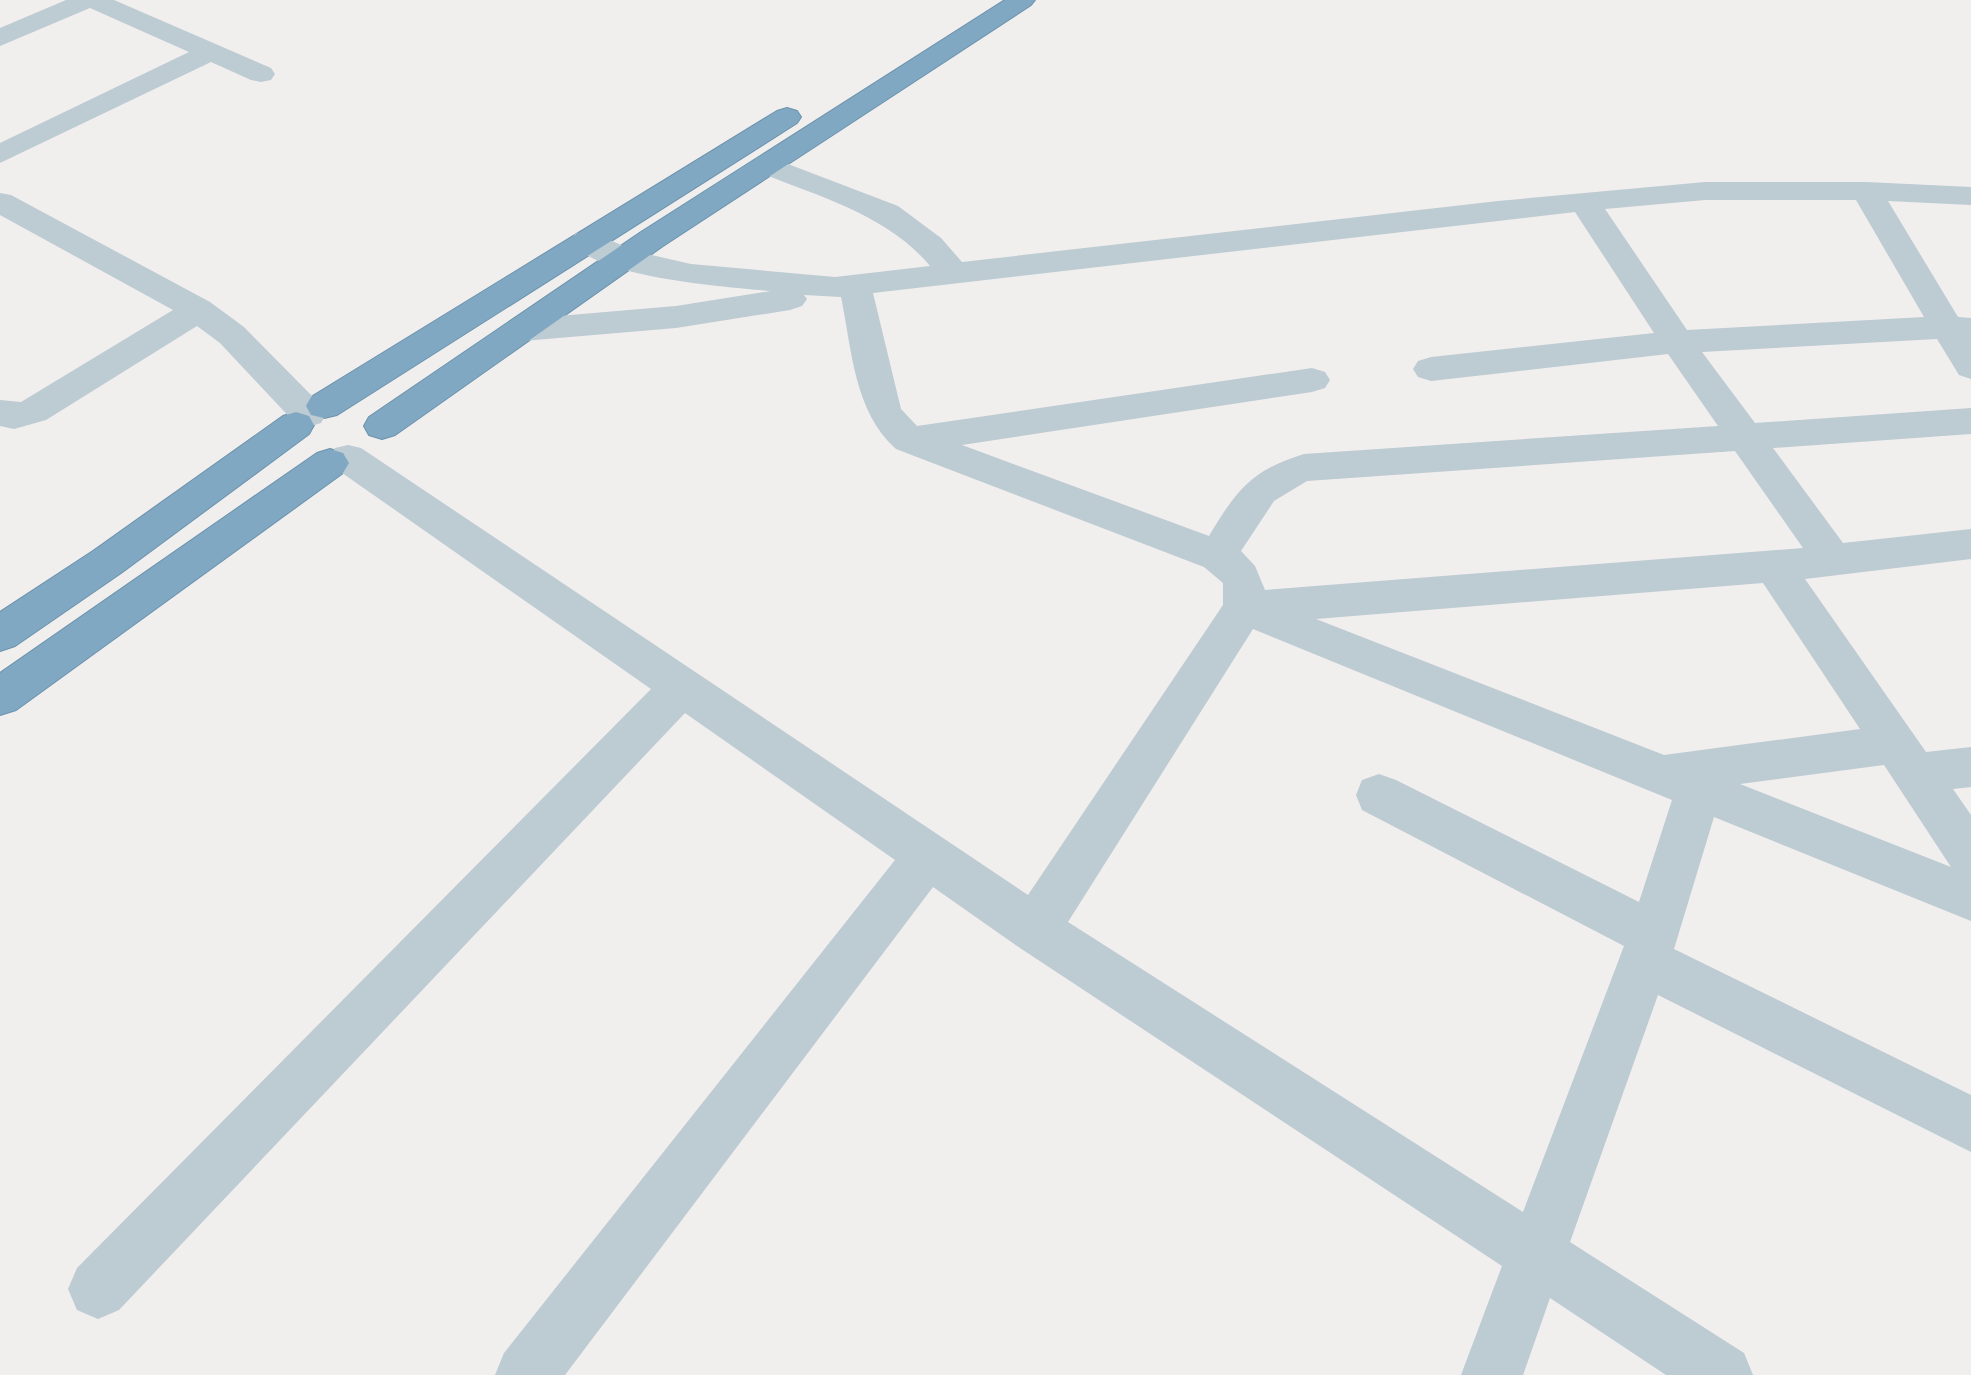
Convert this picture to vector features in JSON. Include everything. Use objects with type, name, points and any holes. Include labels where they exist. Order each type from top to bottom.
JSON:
[{"type":"highway","points":[[0,634],[107,562],[309,415],[974,0]]},
{"type":"highway","points":[[0,697],[624,259],[1022,0]]},
{"type":"highway","points":[[342,402],[372,407],[381,415],[353,449],[312,463],[298,458],[290,449],[290,437],[309,415],[342,402]]},
{"type":"street","points":[[0,38],[90,0],[261,74]]},
{"type":"street","points":[[0,154],[211,52]]},
{"type":"street","points":[[767,165],[887,213],[930,245],[955,274]]},
{"type":"street","points":[[523,330],[676,317],[770,304],[845,286],[1584,202],[1705,191],[1866,191],[1971,196]]},
{"type":"street","points":[[1866,191],[1960,328],[1971,367]]},
{"type":"street","points":[[0,202],[198,310],[232,335],[309,415]]},
{"type":"street","points":[[1584,202],[1677,342],[1834,561]]},
{"type":"street","points":[[586,241],[624,259],[691,274],[845,286]]},
{"type":"street","points":[[845,286],[883,409],[892,425],[909,440],[1218,556],[1238,570],[1247,589],[1244,608],[1035,929]]},
{"type":"street","points":[[0,413],[14,416],[33,411],[198,310]]},
{"type":"street","points":[[1431,369],[1677,342],[1960,328]]},
{"type":"street","points":[[909,440],[1312,380]]},
{"type":"street","points":[[1218,556],[1264,485],[1281,475],[1304,468],[1971,421]]},
{"type":"street","points":[[353,449],[682,687],[1035,929],[1722,1375]]},
{"type":"street","points":[[1244,608],[1774,567],[1971,544]]},
{"type":"street","points":[[1774,567],[1971,855]]},
{"type":"street","points":[[1244,608],[1971,898]]},
{"type":"street","points":[[98,1289],[682,687]]},
{"type":"street","points":[[1678,782],[1905,758],[1971,767]]},
{"type":"street","points":[[1492,1375],[1650,948],[1678,782]]},
{"type":"street","points":[[1379,795],[1971,1124]]},
{"type":"street","points":[[543,1369],[929,854]]}]
